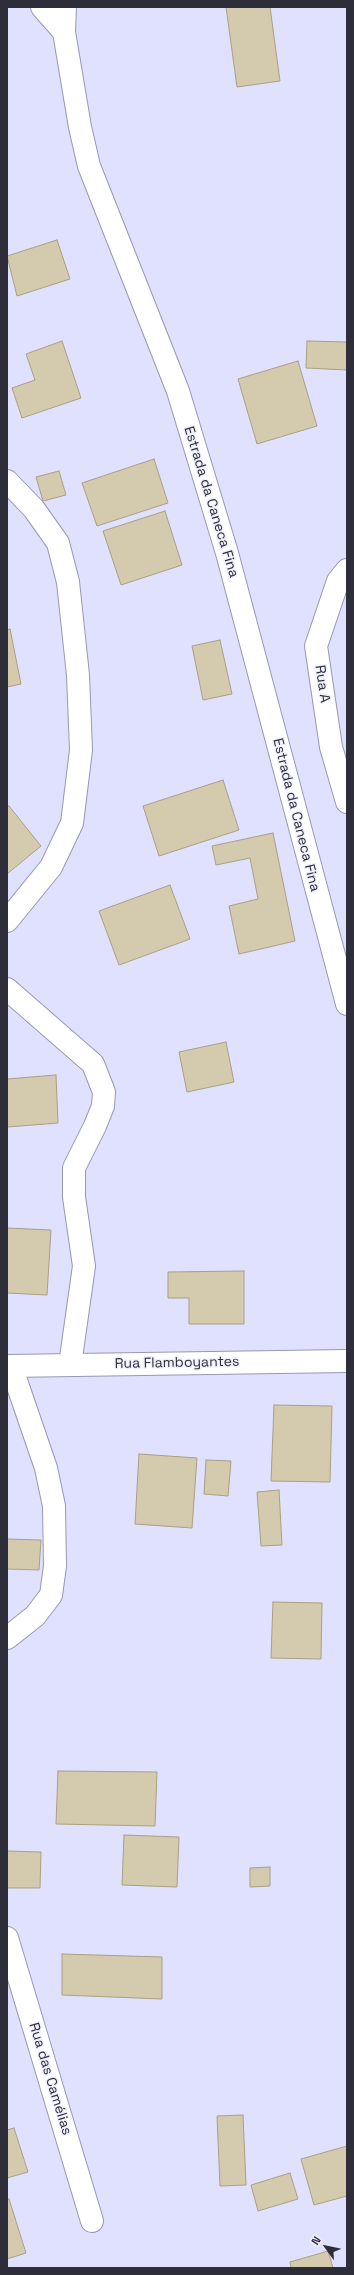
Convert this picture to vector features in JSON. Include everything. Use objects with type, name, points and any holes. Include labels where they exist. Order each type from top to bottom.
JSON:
[{"type":"street","points":[[42,7],[64,32]]},
{"type":"street","name":"Estrada da Caneca Fina","points":[[65,7],[64,32],[77,112],[89,166],[180,398],[229,560],[347,1004]]},
{"type":"street","points":[[7,481],[34,509],[58,543],[69,590],[78,675],[81,750],[72,823],[51,867],[7,921]]},
{"type":"street","name":"Rua A","points":[[347,570],[338,581],[316,646],[331,747],[347,802]]},
{"type":"street","points":[[7,989],[93,1064],[104,1092],[103,1106],[95,1126],[74,1168],[74,1197],[84,1266],[70,1365]]},
{"type":"street","name":"Rua Flamboyantes","points":[[9,1366],[347,1361]]},
{"type":"street","points":[[7,1638],[35,1616],[51,1595],[55,1566],[54,1506],[46,1468],[9,1366]]},
{"type":"street","name":"Rua das Camélias","points":[[7,1938],[92,2221]]},
{"type":"building","points":[[226,7],[270,7],[280,81],[237,87]]},
{"type":"building","points":[[57,240],[70,279],[17,296],[7,256]]},
{"type":"building","points":[[62,341],[81,398],[22,418],[12,388],[35,380],[26,354]]},
{"type":"building","points":[[307,341],[347,342],[347,370],[306,368]]},
{"type":"building","points":[[298,361],[317,426],[257,444],[238,379]]},
{"type":"building","points":[[154,459],[168,503],[97,526],[82,483]]},
{"type":"building","points":[[59,471],[66,495],[43,501],[36,477]]},
{"type":"building","points":[[165,511],[182,565],[121,585],[103,531]]},
{"type":"building","points":[[10,629],[21,684],[7,687],[7,630]]},
{"type":"building","points":[[220,640],[232,694],[203,700],[192,646]]},
{"type":"building","points":[[223,780],[239,830],[159,856],[143,806]]},
{"type":"building","points":[[9,806],[41,846],[7,874],[7,807]]},
{"type":"building","points":[[273,833],[295,941],[239,954],[229,906],[258,899],[250,858],[216,865],[212,846]]},
{"type":"building","points":[[170,885],[190,939],[119,965],[99,911]]},
{"type":"building","points":[[226,1042],[234,1082],[187,1092],[179,1052]]},
{"type":"building","points":[[56,1075],[58,1123],[7,1127],[7,1079]]},
{"type":"building","points":[[7,1228],[51,1230],[47,1295],[7,1293]]},
{"type":"building","points":[[244,1271],[244,1324],[189,1324],[189,1298],[168,1298],[168,1272]]},
{"type":"building","points":[[274,1405],[332,1406],[330,1482],[271,1481]]},
{"type":"building","points":[[139,1454],[197,1458],[192,1528],[135,1524]]},
{"type":"building","points":[[206,1460],[231,1461],[228,1496],[204,1494]]},
{"type":"building","points":[[279,1490],[282,1545],[261,1546],[257,1492]]},
{"type":"building","points":[[7,1539],[41,1540],[39,1570],[7,1569]]},
{"type":"building","points":[[273,1602],[322,1603],[321,1659],[271,1658]]},
{"type":"building","points":[[58,1771],[157,1772],[155,1826],[56,1824]]},
{"type":"building","points":[[124,1835],[179,1837],[177,1887],[122,1885]]},
{"type":"building","points":[[7,1851],[41,1852],[40,1888],[7,1888]]},
{"type":"building","points":[[270,1867],[270,1886],[250,1887],[250,1868]]},
{"type":"building","points":[[62,1954],[162,1957],[162,1999],[62,1995]]},
{"type":"building","points":[[243,2115],[246,2185],[220,2186],[217,2116]]},
{"type":"building","points":[[14,2128],[28,2172],[7,2178],[7,2130]]},
{"type":"building","points":[[347,2146],[347,2196],[314,2205],[301,2159]]},
{"type":"building","points":[[290,2173],[298,2199],[258,2211],[251,2185]]},
{"type":"building","points":[[9,2199],[26,2253],[7,2259],[7,2200]]},
{"type":"building","points":[[328,2251],[333,2268],[291,2268],[290,2262]]}]
